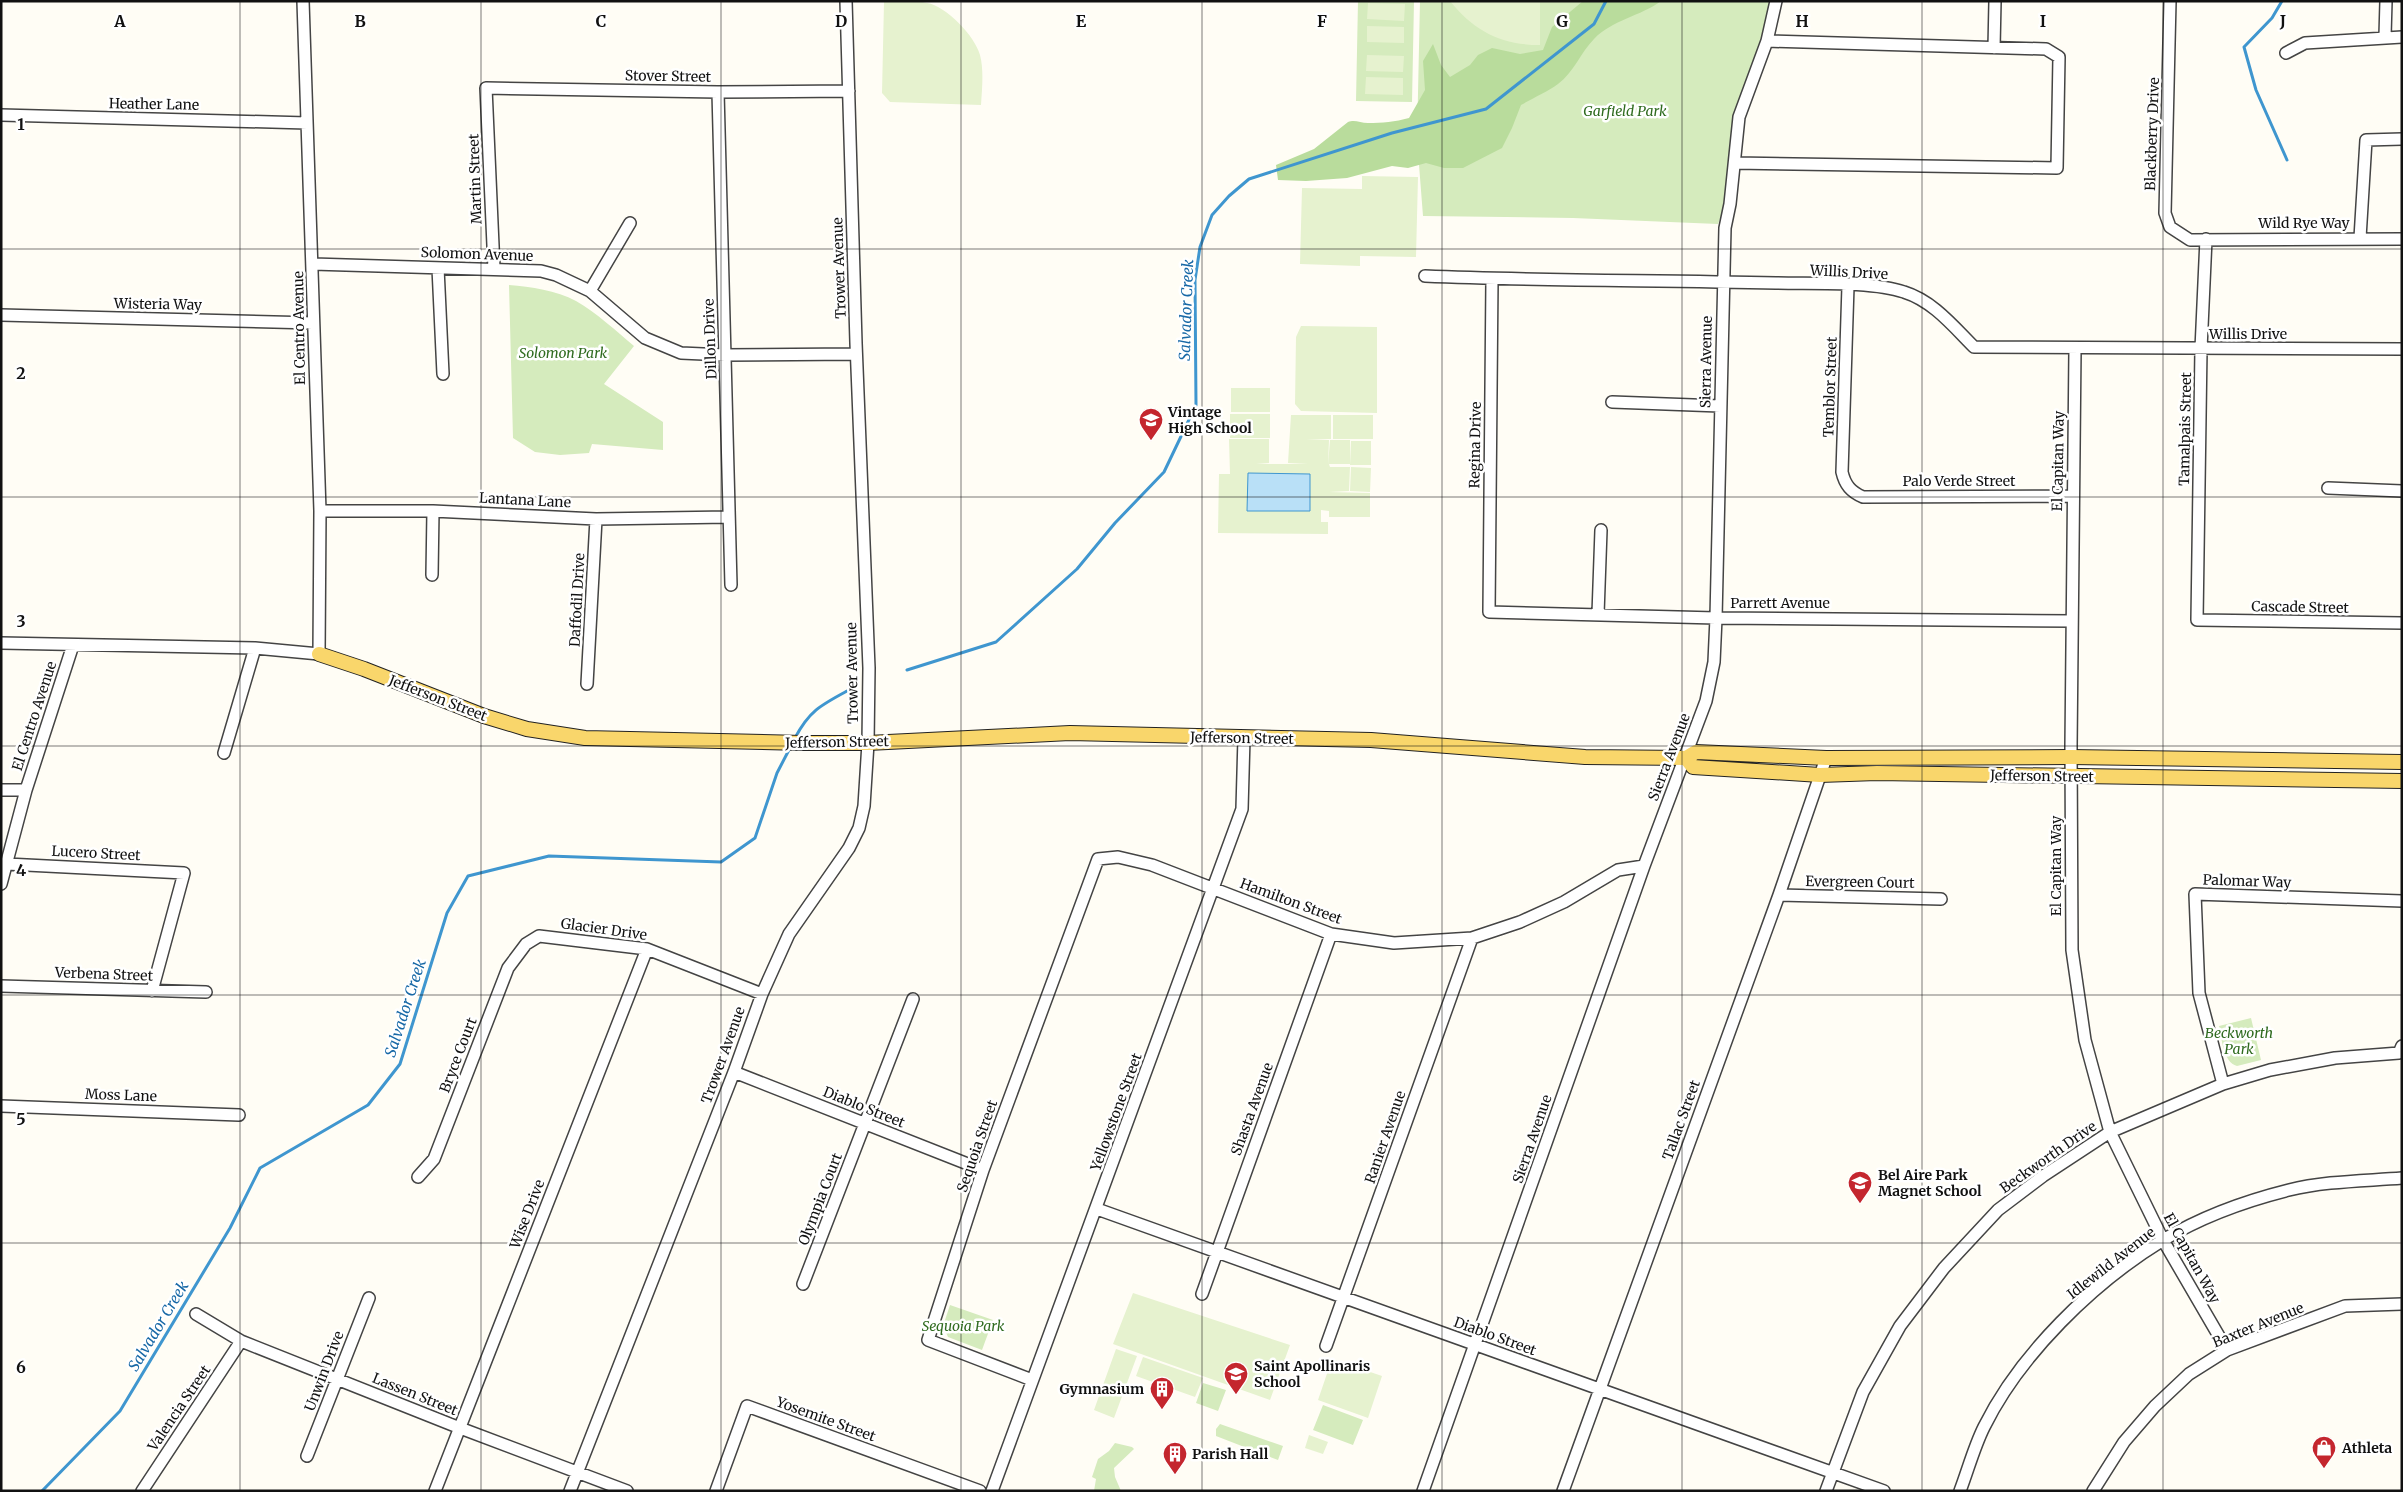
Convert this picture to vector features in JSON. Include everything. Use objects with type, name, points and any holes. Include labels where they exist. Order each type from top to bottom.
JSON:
[{"type":"main road","name":"Jefferson Street","points":[[319,654],[364,669],[461,708],[527,729],[585,738],[771,743],[868,743],[1070,733],[1371,740],[1585,758],[1686,758],[1696,752],[1826,758],[2071,757],[2402,762]]},
{"type":"main road","name":"Jefferson Street","points":[[1686,758],[1693,767],[1820,775],[1878,774],[2402,781]]},
{"type":"street","name":"El Centro Avenue","points":[[303,1],[320,512],[319,654]]},
{"type":"street","name":"Trower Avenue","points":[[570,1491],[734,1072],[762,994],[789,934],[830,877],[859,828],[866,785],[868,668],[863,492],[856,354],[846,1]]},
{"type":"street","name":"Sierra Avenue","points":[[1423,1491],[1644,866],[1686,758],[1710,683],[1714,662],[1716,618],[1722,282],[1725,228],[1730,204],[1739,116],[1766,41],[1776,1]]},
{"type":"street","points":[[1994,48],[1995,1]]},
{"type":"street","name":"Blackberry Drive","points":[[2170,1],[2165,213],[2170,227],[2190,240],[2206,239]]},
{"type":"street","points":[[2385,36],[2386,1]]},
{"type":"street","points":[[2286,53],[2305,43],[2385,36],[2402,37]]},
{"type":"street","points":[[1735,163],[2057,168],[2059,57],[2046,49],[1766,41]]},
{"type":"street","name":"Stover Street","points":[[486,88],[718,92],[849,91]]},
{"type":"street","name":"Martin Street","points":[[486,88],[494,268]]},
{"type":"street","name":"Dillon Drive","points":[[718,92],[731,584]]},
{"type":"street","name":"Heather Lane","points":[[1,115],[307,123]]},
{"type":"street","points":[[2360,238],[2366,140],[2402,139]]},
{"type":"street","points":[[590,291],[630,223]]},
{"type":"street","name":"Wild Rye Way","points":[[2206,239],[2402,239]]},
{"type":"street","name":"Tamalpais Street","points":[[2197,620],[2201,349],[2206,239]]},
{"type":"street","name":"Solomon Avenue","points":[[313,264],[494,268],[541,271],[590,291],[651,341],[681,353],[725,355],[856,354]]},
{"type":"street","points":[[438,268],[443,374]]},
{"type":"street","name":"Willis Drive","points":[[1425,276],[1492,279],[1722,282],[1888,288],[1917,297],[1947,320],[1974,348],[2402,349]]},
{"type":"street","name":"Regina Drive","points":[[1489,612],[1492,279]]},
{"type":"street","name":"Temblor Street","points":[[1848,286],[1842,472],[1848,488]]},
{"type":"street","name":"Wisteria Way","points":[[1,315],[313,323]]},
{"type":"street","name":"El Capitan Way","points":[[2075,348],[2071,757],[2072,950],[2085,1040],[2110,1132],[2163,1240],[2227,1350]]},
{"type":"street","points":[[1612,402],[1720,406]]},
{"type":"street","name":"Palo Verde Street","points":[[1848,488],[1855,494],[1863,497],[2073,496]]},
{"type":"street","points":[[2328,488],[2402,491]]},
{"type":"street","points":[[432,511],[432,574]]},
{"type":"street","name":"Lantana Lane","points":[[320,512],[432,511],[596,519],[729,517]]},
{"type":"street","name":"Daffodil Drive","points":[[587,684],[596,519]]},
{"type":"street","points":[[1598,614],[1601,530]]},
{"type":"street","name":"Parrett Avenue","points":[[1489,612],[1716,618],[2072,621]]},
{"type":"street","name":"Cascade Street","points":[[2197,620],[2402,624]]},
{"type":"street","name":"Jefferson Street","points":[[1,643],[255,648],[319,654]]},
{"type":"street","name":"El Centro Avenue","points":[[1,884],[26,790],[73,645]]},
{"type":"street","points":[[224,753],[255,648]]},
{"type":"street","name":"Yellowstone Street","points":[[992,1491],[1242,809],[1244,738]]},
{"type":"street","name":"Tallac Street","points":[[1563,1491],[1779,896],[1826,758]]},
{"type":"street","points":[[1,790],[26,790]]},
{"type":"street","name":"Hamilton Street","points":[[1098,859],[1118,857],[1152,865],[1331,934],[1394,943],[1472,938],[1520,922],[1564,902],[1618,870],[1644,866]]},
{"type":"street","name":"Sequoia Street","points":[[1032,1380],[928,1340],[983,1170],[1098,859]]},
{"type":"street","name":"Lucero Street","points":[[7,864],[184,873],[152,991]]},
{"type":"street","name":"Palomar Way","points":[[2223,1084],[2199,993],[2195,894],[2402,901]]},
{"type":"street","name":"Evergreen Court","points":[[1779,896],[1940,899]]},
{"type":"street","name":"Shasta Avenue","points":[[1202,1294],[1331,934]]},
{"type":"street","name":"Glacier Drive","points":[[526,944],[539,936],[647,949],[762,994]]},
{"type":"street","name":"Ranier Avenue","points":[[1326,1346],[1472,938]]},
{"type":"street","name":"Bryce Court","points":[[418,1178],[434,1159],[508,968],[526,944]]},
{"type":"street","name":"Wise Drive","points":[[435,1491],[647,949]]},
{"type":"street","name":"Verbena Street","points":[[1,986],[206,992]]},
{"type":"street","name":"Olympia Court","points":[[803,1284],[913,999]]},
{"type":"street","name":"Beckworth Drive","points":[[1826,1491],[1864,1392],[1900,1326],[1944,1268],[1998,1210],[2042,1176],[2110,1132],[2223,1084],[2270,1070],[2335,1058],[2399,1053],[2402,1046]]},
{"type":"street","name":"Diablo Street","points":[[734,1072],[983,1170]]},
{"type":"street","name":"Moss Lane","points":[[1,1106],[239,1115]]},
{"type":"street","name":"Idlewild Avenue","points":[[1960,1491],[1984,1427],[2018,1371],[2063,1320],[2115,1275],[2163,1240],[2236,1205],[2291,1189],[2351,1181],[2402,1178]]},
{"type":"street","name":"Diablo Street","points":[[1097,1208],[1884,1491]]},
{"type":"street","name":"Unwin Drive","points":[[307,1456],[369,1298]]},
{"type":"street","name":"Baxter Avenue","points":[[2093,1491],[2124,1442],[2155,1406],[2189,1374],[2227,1350],[2345,1306],[2402,1304]]},
{"type":"street","name":"Lassen Street","points":[[196,1314],[241,1341],[460,1428],[627,1491]]},
{"type":"street","name":"Valencia Street","points":[[142,1491],[241,1341]]},
{"type":"street","name":"Yosemite Street","points":[[716,1491],[746,1406],[980,1491]]},
{"type":"green space","points":[[911,1],[935,5],[959,23],[972,39],[980,55],[982,73],[981,105],[890,102],[882,93],[884,2]]},
{"type":"green space","points":[[1358,1],[1414,1],[1412,102],[1356,101]]},
{"type":"green space","name":"Garfield Park","points":[[1420,1],[1776,1],[1752,71],[1729,196],[1718,224],[1573,218],[1423,216],[1417,139]]},
{"type":"green space","points":[[1450,1],[1540,1],[1540,45],[1513,42],[1489,34],[1469,21]]},
{"type":"green space","points":[[1583,1],[1661,1],[1645,11],[1609,27],[1589,44],[1564,79],[1549,90],[1521,105],[1502,148],[1463,168],[1444,168],[1426,163],[1408,168],[1392,166],[1347,178],[1306,181],[1278,180],[1276,165],[1314,149],[1348,122],[1368,123],[1409,118],[1425,90],[1423,61],[1433,44],[1441,65],[1450,77],[1470,65],[1478,55],[1492,48],[1520,54],[1543,50],[1552,27]]},
{"type":"green space","points":[[1368,3],[1405,4],[1404,21],[1367,19]]},
{"type":"green space","points":[[1367,26],[1404,27],[1404,43],[1367,42]]},
{"type":"green space","points":[[1367,55],[1404,56],[1403,72],[1366,71]]},
{"type":"green space","points":[[1366,77],[1403,78],[1403,95],[1365,94]]},
{"type":"green space","points":[[1362,176],[1418,177],[1416,257],[1360,256],[1360,266],[1300,264],[1302,188],[1362,189]]},
{"type":"green space","name":"Solomon Park","points":[[509,285],[535,288],[568,297],[599,317],[634,346],[604,384],[663,422],[663,450],[592,444],[589,453],[560,455],[535,452],[513,438]]},
{"type":"green space","points":[[1301,326],[1377,327],[1377,413],[1301,411],[1295,404],[1296,337]]},
{"type":"green space","points":[[1231,388],[1270,388],[1270,412],[1231,412]]},
{"type":"green space","points":[[1230,414],[1270,414],[1270,438],[1230,438]]},
{"type":"green space","points":[[1291,415],[1331,415],[1331,439],[1306,439],[1329,440],[1328,465],[1330,440],[1350,440],[1350,464],[1329,464],[1330,467],[1350,467],[1349,491],[1329,492],[1370,493],[1370,517],[1329,517],[1329,511],[1321,510],[1321,522],[1328,522],[1328,534],[1218,533],[1219,474],[1230,474],[1229,439],[1269,439],[1269,463],[1256,464],[1308,464],[1288,463]]},
{"type":"green space","points":[[1333,415],[1373,415],[1373,439],[1333,439]]},
{"type":"green space","points":[[1351,441],[1371,441],[1371,465],[1350,465]]},
{"type":"green space","points":[[1351,467],[1371,468],[1370,492],[1350,491]]},
{"type":"green space","name":"Beckworth Park","points":[[2251,1018],[2261,1060],[2237,1066],[2232,1064],[2226,1055],[2219,1026]]},
{"type":"green space","points":[[1133,1293],[1290,1345],[1270,1400],[1113,1344]]},
{"type":"green space","name":"Sequoia Park","points":[[950,1305],[993,1320],[982,1350],[948,1337],[943,1326]]},
{"type":"green space","points":[[1116,1349],[1137,1356],[1114,1418],[1094,1410]]},
{"type":"green space","points":[[1143,1357],[1203,1378],[1195,1397],[1136,1376]]},
{"type":"green space","points":[[1332,1359],[1382,1376],[1368,1418],[1318,1400]]},
{"type":"green space","points":[[1203,1383],[1226,1390],[1218,1411],[1196,1403]]},
{"type":"green space","points":[[1323,1405],[1363,1420],[1353,1445],[1313,1430]]},
{"type":"green space","points":[[1220,1424],[1283,1446],[1278,1460],[1216,1436],[1216,1429]]},
{"type":"green space","points":[[1309,1435],[1328,1442],[1323,1454],[1305,1448]]},
{"type":"green space","points":[[1115,1443],[1134,1449],[1114,1468],[1115,1477],[1121,1491],[1094,1491],[1096,1479],[1092,1477],[1098,1459],[1109,1451]]},
{"type":"water","points":[[1248,473],[1310,474],[1310,511],[1247,511]]},
{"type":"waterway","name":"Salvador Creek","points":[[907,670],[996,642],[1077,569],[1115,523],[1164,472],[1196,405],[1195,280],[1200,247],[1212,215],[1229,196],[1249,179],[1392,133],[1486,109],[1594,24],[1606,1]]},
{"type":"waterway","points":[[2282,1],[2272,18],[2244,47],[2256,90],[2287,160]]},
{"type":"waterway","name":"Salvador Creek","points":[[795,738],[805,721],[816,710],[847,691]]},
{"type":"waterway","name":"Salvador Creek","points":[[42,1491],[120,1411],[230,1228],[260,1168],[368,1105],[400,1064],[447,913],[468,876],[549,856],[721,862],[755,838],[777,773],[791,746]]},
{"type":"place","name":"Vintage High School","points":[[1151,441]]},
{"type":"place","name":"Bel Aire Park Magnet School","points":[[1860,1204]]},
{"type":"place","name":"Saint Apollinaris School","points":[[1236,1395]]},
{"type":"place","name":"Gymnasium","points":[[1162,1410]]},
{"type":"place","name":"Athleta","points":[[2324,1469]]},
{"type":"place","name":"Parish Hall","points":[[1175,1475]]}]
